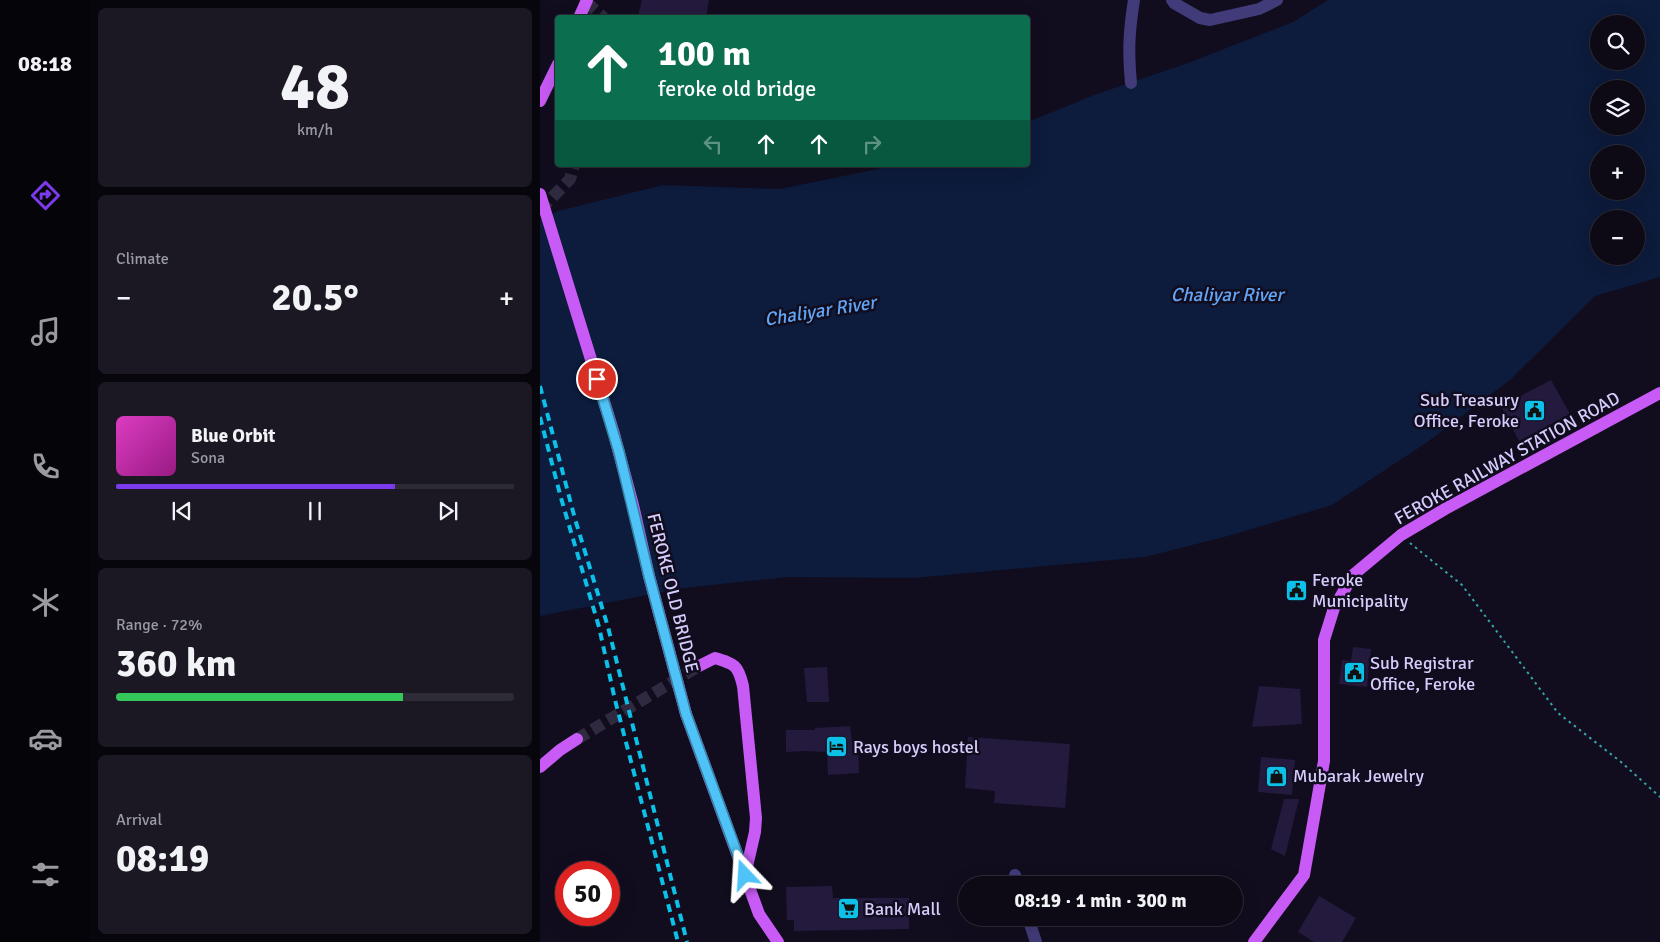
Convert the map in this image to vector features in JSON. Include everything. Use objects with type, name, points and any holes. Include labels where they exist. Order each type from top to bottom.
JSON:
[{"type":"main road","points":[[580,15],[587,0]]},
{"type":"main road","points":[[540,101],[555,70]]},
{"type":"main road","name":"FEROKE OLD BRIDGE","points":[[540,194],[614,434],[686,714],[745,875]]},
{"type":"main road","name":"FEROKE RAILWAY STATION ROAD","points":[[1254,942],[1304,875],[1324,761],[1324,640],[1334,608],[1353,575],[1401,535],[1444,509],[1660,394]]},
{"type":"main road","points":[[698,666],[715,658],[731,663],[740,672],[756,818],[755,832],[745,875],[759,914],[778,942]]},
{"type":"main road","points":[[540,767],[577,739]]},
{"type":"street","points":[[1131,82],[1128,55],[1134,0]]},
{"type":"street","points":[[1172,0],[1200,18],[1210,20],[1259,9],[1277,0]]},
{"type":"street","points":[[1031,926],[1036,942]]},
{"type":"path","points":[[1401,535],[1462,585],[1558,713],[1621,762],[1660,797]]},
{"type":"water","name":"Chaliyar River","points":[[1328,0],[1660,0],[1660,277],[1595,296],[1510,380],[1426,443],[1332,505],[1228,536],[1145,557],[914,578],[787,577],[683,588],[540,616],[540,220],[558,211],[663,185],[780,189],[887,167],[1030,167],[1030,121],[1094,95],[1188,63],[1293,22]]},
{"type":"building","points":[[642,0],[709,0],[706,15],[638,15]]},
{"type":"building","name":"Sub Treasury Office, Feroke","points":[[1551,380],[1570,414],[1519,441],[1501,406]]},
{"type":"building","name":"Sub Registrar Office, Feroke","points":[[1353,647],[1371,649],[1367,687],[1339,684],[1342,660],[1351,661]]},
{"type":"building","name":"Rays boys hostel","points":[[827,667],[829,702],[807,702],[804,668]]},
{"type":"building","points":[[1259,686],[1300,689],[1302,724],[1252,727]]},
{"type":"building","name":"Rays boys hostel","points":[[850,726],[852,743],[858,743],[859,773],[828,775],[827,752],[786,752],[786,730],[815,730],[815,728]]},
{"type":"building","points":[[968,737],[1070,744],[1065,808],[994,803],[995,791],[965,788]]},
{"type":"building","name":"Mubarak Jewelry","points":[[1261,757],[1295,760],[1292,795],[1258,792]]},
{"type":"building","points":[[1284,799],[1299,799],[1285,856],[1271,849]]},
{"type":"building","name":"Bank Mall","points":[[832,886],[833,898],[909,898],[909,929],[794,931],[794,920],[787,920],[786,887]]},
{"type":"building","points":[[1319,896],[1356,918],[1342,942],[1314,942],[1298,932]]},
{"type":"tunnel","points":[[586,2],[601,15]]},
{"type":"tunnel","points":[[540,210],[570,179],[573,167]]},
{"type":"tunnel","points":[[577,739],[699,666]]},
{"type":"railway","points":[[540,386],[575,519],[608,627],[687,942]]},
{"type":"railway","points":[[540,417],[561,498],[599,627],[615,700],[678,942]]},
{"type":"place","name":"Sub Treasury Office, Feroke","points":[[1535,410]]},
{"type":"place","name":"Feroke Municipality","points":[[1296,590]]},
{"type":"place","name":"Sub Registrar Office, Feroke","points":[[1354,673]]},
{"type":"place","name":"Rays boys hostel","points":[[837,747]]},
{"type":"place","name":"Mubarak Jewelry","points":[[1277,776]]},
{"type":"place","name":"Bank Mall","points":[[848,909]]},
{"type":"route","points":[[597,379],[619,452],[649,576],[686,714],[745,875]]}]
